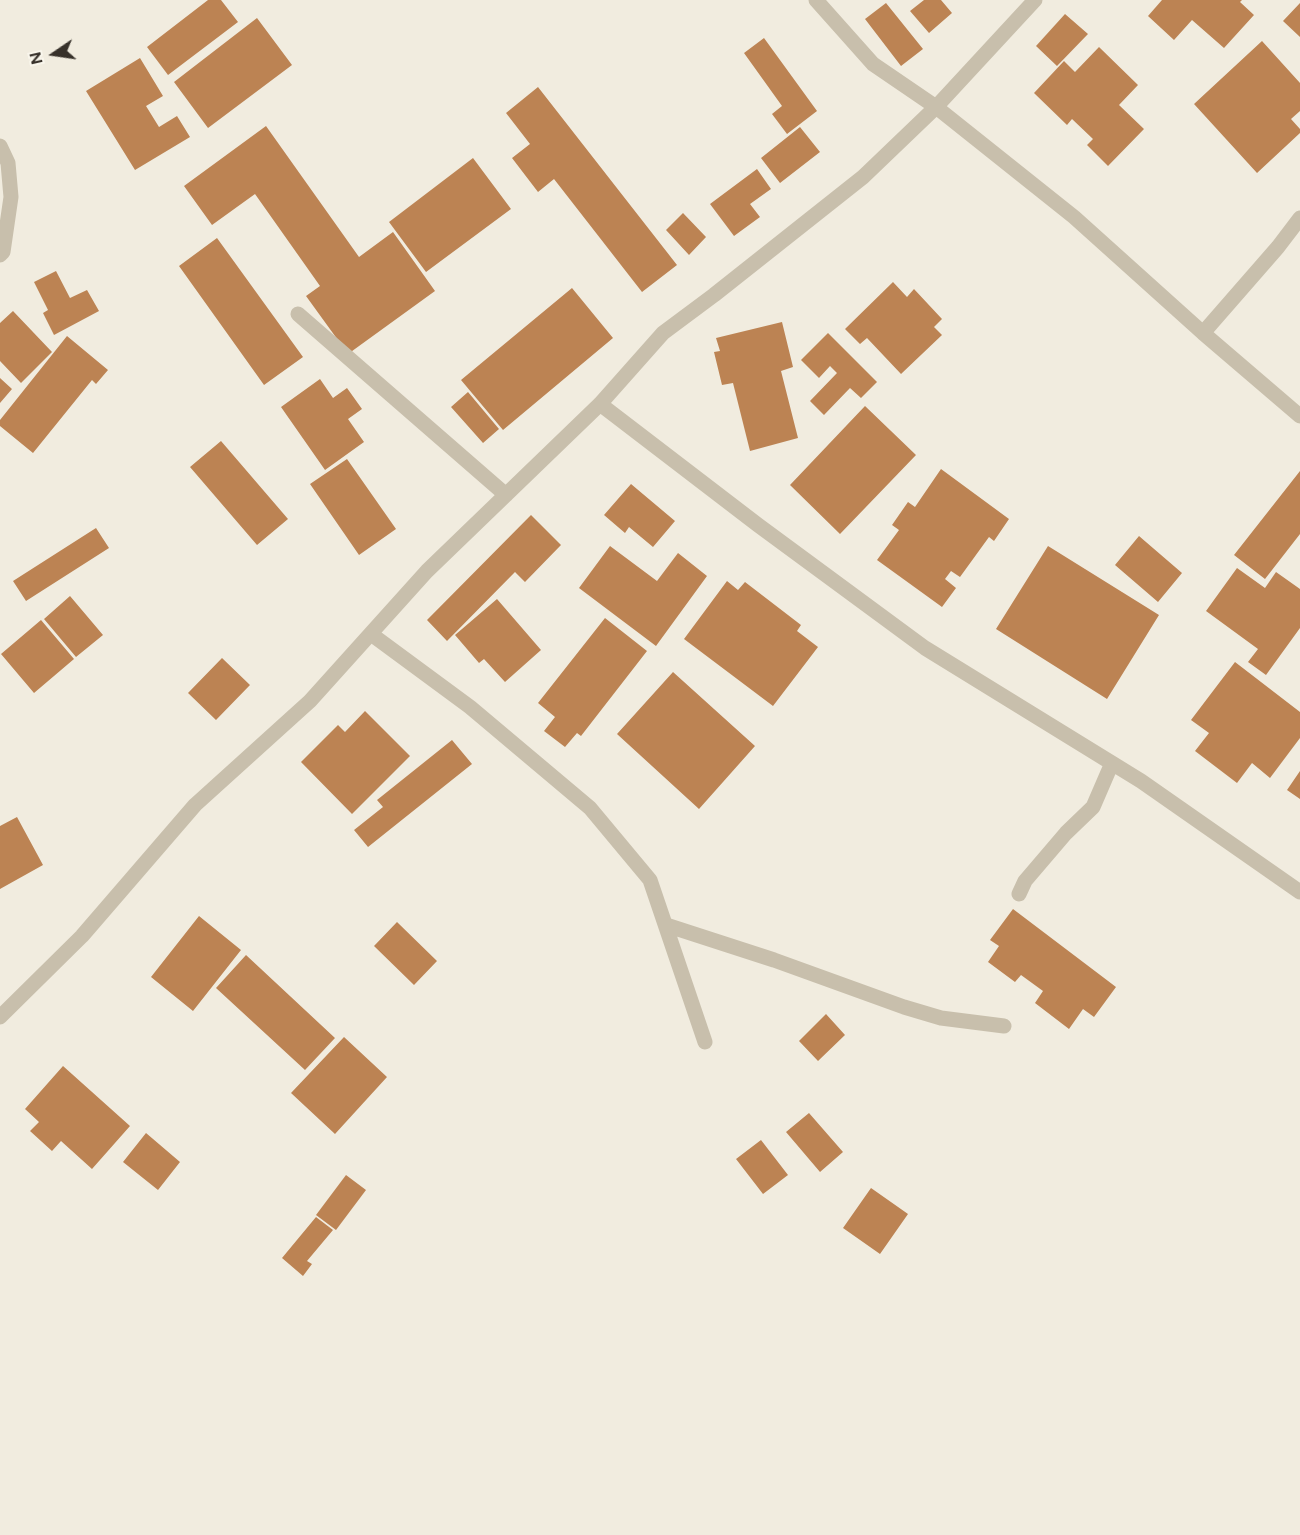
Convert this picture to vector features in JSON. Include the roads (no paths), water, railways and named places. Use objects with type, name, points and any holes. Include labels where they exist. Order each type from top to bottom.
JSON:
[{"type":"street","points":[[816,0],[873,64],[936,107],[1074,217],[1203,333],[1300,416]]},
{"type":"street","points":[[0,1017],[82,936],[195,805],[310,701],[428,571],[600,404],[663,333],[863,177],[936,107],[1035,0]]},
{"type":"street","points":[[0,146],[8,163],[11,197],[3,252],[0,255]]},
{"type":"street","points":[[1203,333],[1278,247],[1300,218]]},
{"type":"street","points":[[298,314],[506,495]]},
{"type":"street","points":[[600,404],[758,525],[925,648],[1141,781],[1300,892]]},
{"type":"street","points":[[371,634],[470,707],[590,808],[650,880],[705,1042]]},
{"type":"street","points":[[1019,894],[1026,881],[1066,833],[1093,807],[1112,763]]},
{"type":"street","points":[[666,925],[774,960],[903,1007],[941,1018],[1004,1026]]}]
